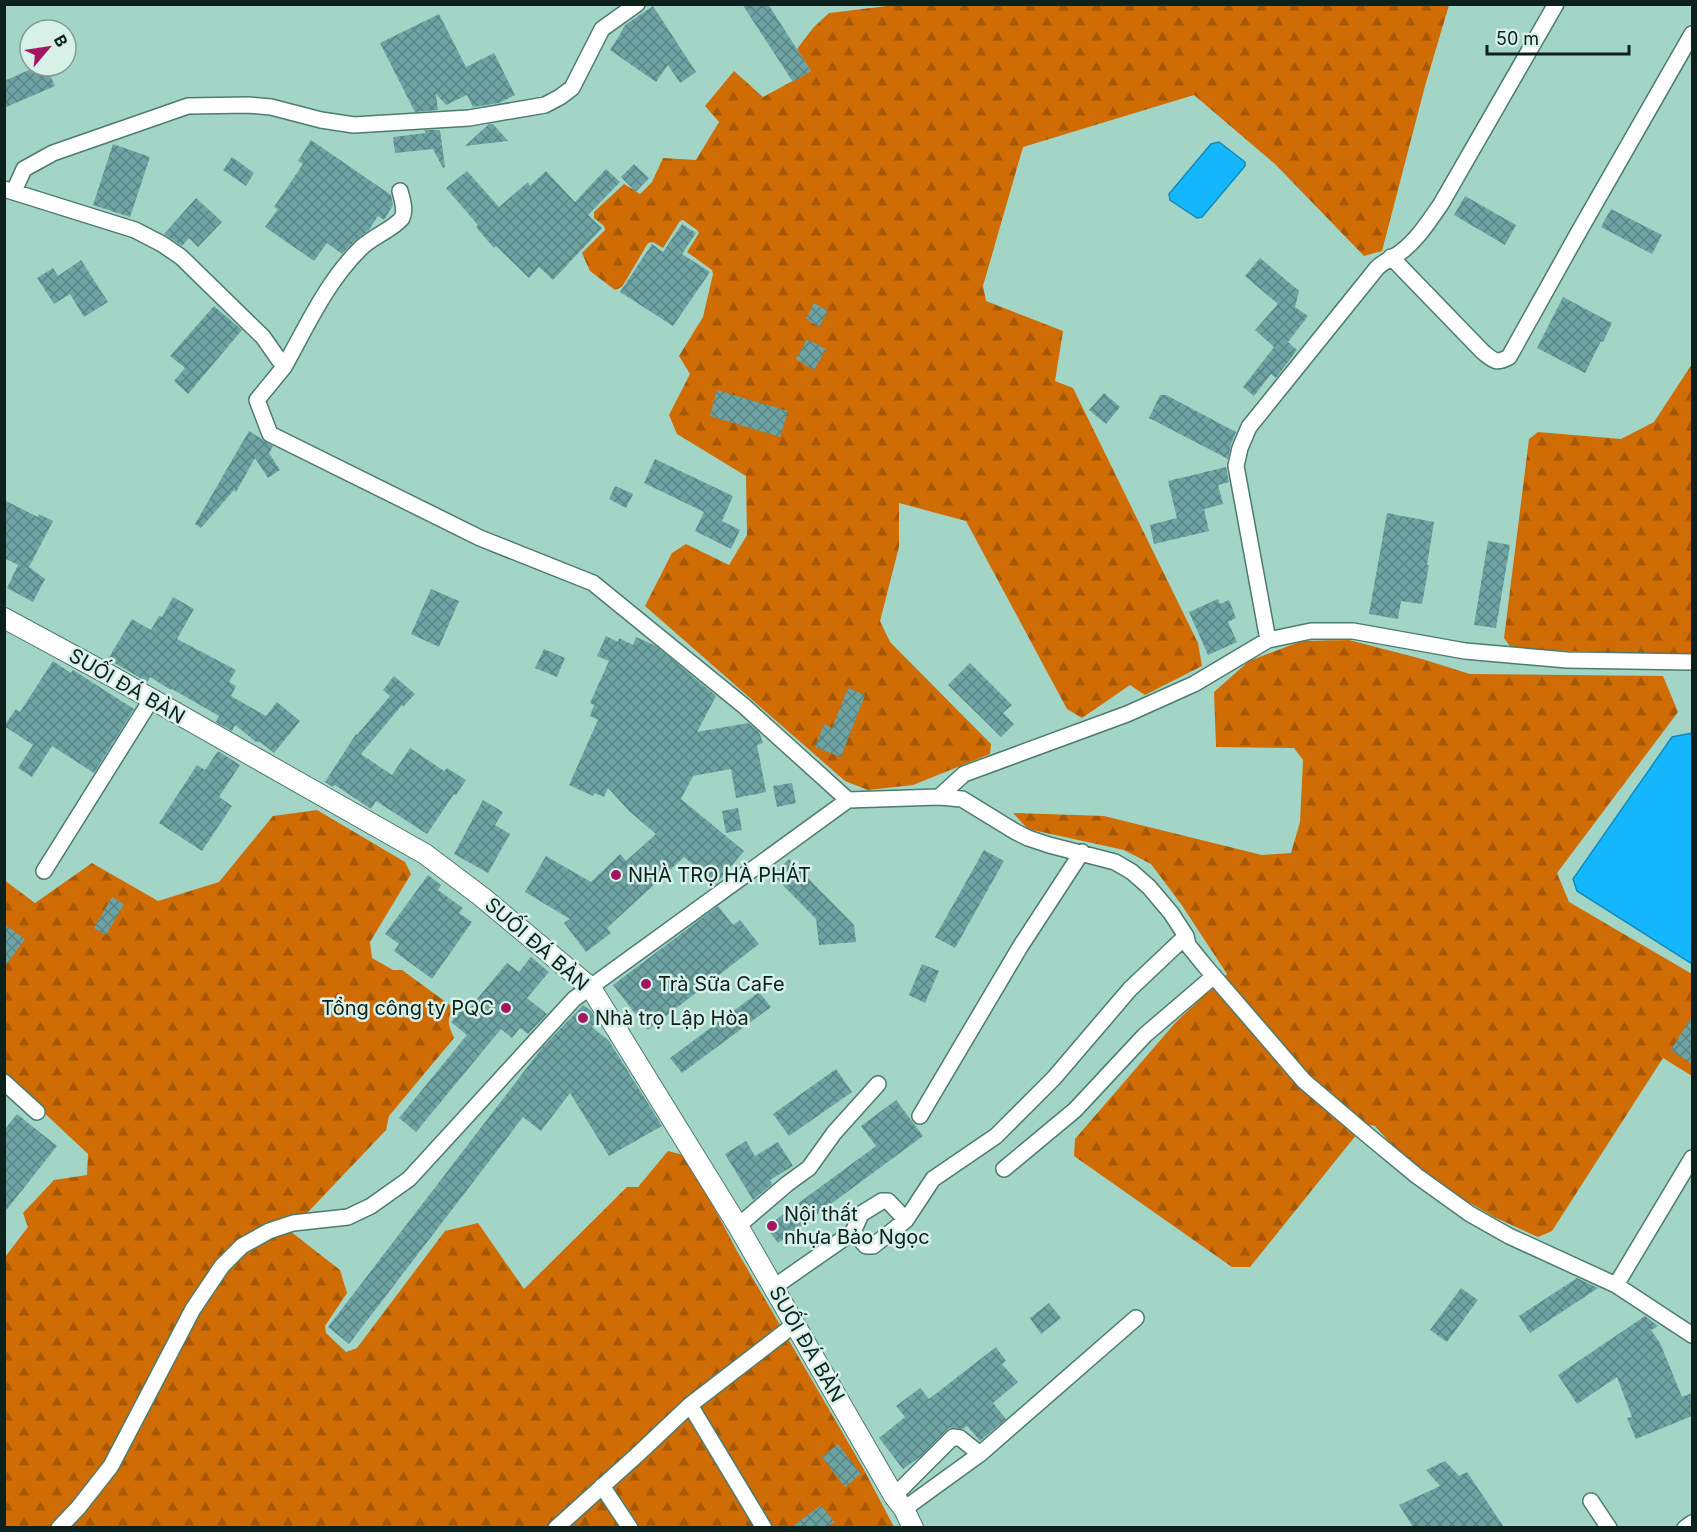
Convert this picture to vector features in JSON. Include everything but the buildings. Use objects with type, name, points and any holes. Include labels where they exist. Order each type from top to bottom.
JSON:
[{"type":"street","points":[[284,367],[263,337],[181,257],[162,244],[135,230],[9,190],[24,169],[53,153],[188,106],[271,107],[321,120],[354,125],[469,118],[545,105],[572,88],[602,29],[637,4]]},
{"type":"street","points":[[1268,640],[1236,466],[1240,448],[1249,427],[1377,268],[1391,256],[1400,253],[1424,228],[1441,204],[1556,4]]},
{"type":"street","points":[[1391,256],[1483,352],[1493,360],[1501,361],[1509,357],[1559,265],[1692,34]]},
{"type":"street","points":[[400,191],[404,210],[402,217],[396,224],[362,248],[334,279],[284,367],[257,400],[270,434],[480,538],[593,583],[744,706],[848,800]]},
{"type":"street","name":"SUỐI ĐÁ BÀN","points":[[4,618],[113,677],[425,854],[482,897],[591,988],[738,1226],[913,1527]]},
{"type":"street","points":[[939,797],[964,774],[1127,714],[1194,684],[1268,640],[1311,631],[1353,631],[1476,652],[1567,660],[1692,662]]},
{"type":"street","points":[[44,871],[151,700]]},
{"type":"street","points":[[59,1527],[78,1508],[111,1466],[193,1309],[222,1266],[242,1246],[269,1231],[293,1223],[348,1217],[371,1206],[409,1179],[574,999],[848,800],[939,797],[962,799],[1028,838],[1115,862],[1132,872],[1163,904],[1186,936],[1188,945],[1304,1081],[1418,1176],[1470,1214],[1509,1236],[1616,1285],[1692,1335]]},
{"type":"street","points":[[920,1116],[1020,947],[1082,852]]},
{"type":"street","points":[[853,1232],[866,1246],[873,1245],[906,1220],[933,1179],[996,1136],[1054,1078],[1130,989],[1186,936]]},
{"type":"street","points":[[1004,1169],[1075,1110],[1145,1035],[1214,976]]},
{"type":"street","points":[[4,1082],[38,1112]]},
{"type":"street","points":[[738,1226],[809,1168],[834,1132],[878,1084]]},
{"type":"street","points":[[1616,1285],[1692,1158]]},
{"type":"street","points":[[774,1287],[853,1232],[861,1214],[882,1201],[888,1201],[906,1220]]},
{"type":"street","points":[[899,1502],[980,1454],[1136,1318]]},
{"type":"street","points":[[556,1527],[690,1405],[795,1324]]},
{"type":"street","points":[[690,1405],[764,1527]]},
{"type":"street","points":[[899,1502],[953,1437],[960,1438],[980,1454]]},
{"type":"street","points":[[602,1486],[630,1527]]},
{"type":"street","points":[[1591,1502],[1609,1527]]},
{"type":"street","points":[[1685,1527],[1692,1523]]},
{"type":"green space","points":[[904,4],[1449,5],[1425,86],[1382,251],[1364,256],[1275,164],[1194,95],[1023,147],[983,286],[986,301],[1063,331],[1055,381],[1073,388],[1198,643],[1202,666],[1145,695],[1130,685],[1082,718],[1067,709],[966,521],[899,503],[899,547],[880,621],[890,642],[991,744],[990,754],[913,785],[868,790],[845,781],[645,606],[672,553],[686,544],[729,565],[747,535],[746,476],[677,434],[669,415],[690,374],[679,356],[703,317],[713,274],[712,270],[687,252],[699,233],[683,220],[680,221],[663,248],[653,242],[648,243],[622,287],[615,290],[590,271],[582,253],[605,230],[604,226],[594,218],[594,212],[624,184],[640,194],[652,182],[663,158],[696,160],[719,122],[705,106],[734,71],[763,97],[811,71],[797,49],[813,28],[829,13]]},
{"type":"green space","points":[[1692,364],[1692,655],[1512,649],[1504,638],[1529,439],[1538,432],[1621,439],[1654,422]]},
{"type":"green space","points":[[1349,640],[1470,674],[1663,676],[1678,712],[1557,873],[1569,902],[1692,974],[1692,1076],[1663,1058],[1552,1231],[1538,1237],[1494,1217],[1443,1187],[1394,1147],[1375,1126],[1365,1124],[1250,1267],[1232,1267],[1074,1156],[1075,1139],[1176,1022],[1227,974],[1181,904],[1151,864],[1124,850],[1028,829],[1013,813],[1104,816],[1262,855],[1291,853],[1300,822],[1303,760],[1294,748],[1216,747],[1214,692],[1249,661],[1302,641]]},
{"type":"green space","points":[[317,810],[405,862],[411,874],[370,942],[372,958],[393,970],[402,970],[454,1008],[449,1022],[454,1038],[389,1116],[386,1130],[290,1231],[340,1270],[347,1293],[325,1326],[326,1333],[346,1352],[357,1348],[445,1231],[478,1223],[524,1289],[627,1187],[638,1187],[668,1151],[687,1156],[737,1251],[863,1468],[894,1527],[5,1527],[5,1257],[28,1227],[23,1213],[54,1180],[87,1175],[88,1154],[5,1076],[4,880],[35,903],[92,863],[158,901],[219,882],[273,816]]},
{"type":"water","points":[[1219,142],[1245,162],[1245,166],[1202,217],[1197,218],[1170,200],[1169,194],[1211,144]]},
{"type":"water","points":[[1692,733],[1692,964],[1577,891],[1573,879],[1672,737]]},
{"type":"place","name":"NHÀ TRỌ HÀ PHÁT","points":[[616,875]]},
{"type":"place","name":"Trà Sữa CaFe","points":[[646,984]]},
{"type":"place","name":"Tổng công ty PQC","points":[[506,1008]]},
{"type":"place","name":"Nhà trọ Lập Hòa","points":[[583,1018]]},
{"type":"place","name":"Nội thất nhựa Bảo Ngọc","points":[[772,1226]]}]
